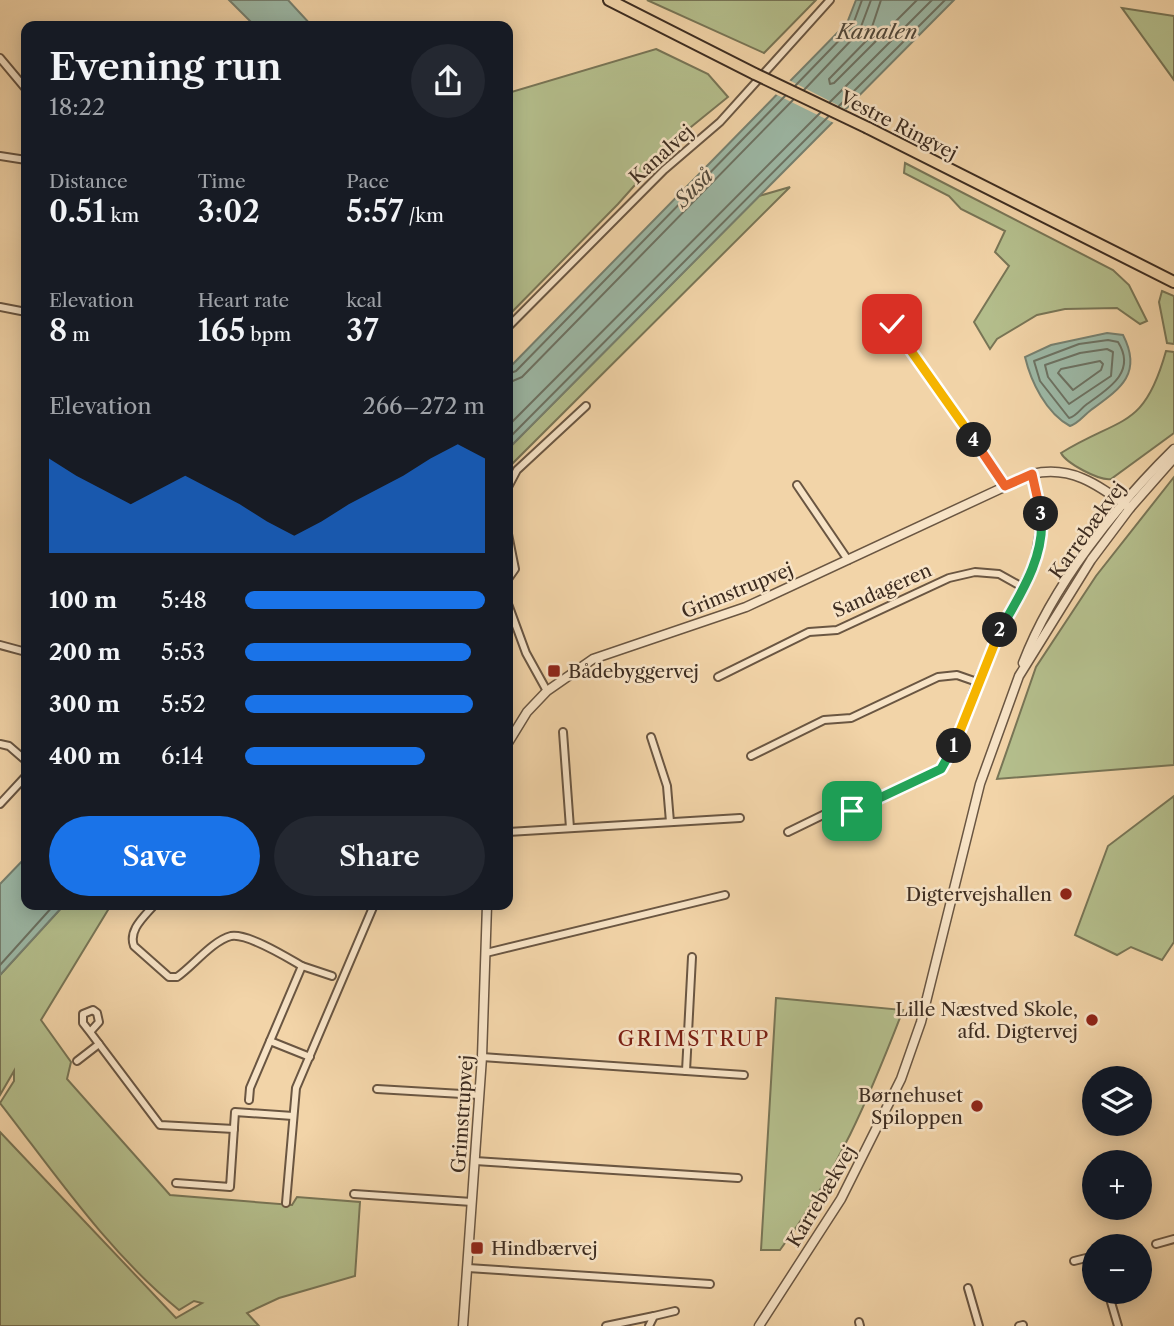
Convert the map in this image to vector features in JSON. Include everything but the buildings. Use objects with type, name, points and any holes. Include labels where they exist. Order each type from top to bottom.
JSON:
[{"type":"main road","name":"Vestre Ringvej","points":[[609,0],[1174,282]]},
{"type":"street","name":"Kanalvej","points":[[513,322],[664,170],[720,122],[830,0]]},
{"type":"street","points":[[0,58],[21,83]]},
{"type":"street","points":[[0,156],[21,159]]},
{"type":"street","points":[[0,307],[21,311]]},
{"type":"street","points":[[892,324],[1005,486]]},
{"type":"street","points":[[513,478],[517,470],[586,406]]},
{"type":"street","name":"Karrebækvej","points":[[759,1326],[841,1199],[901,1079],[921,1022],[980,785],[1019,676],[1055,603],[1086,551],[1174,449]]},
{"type":"street","name":"Karrebækvej","points":[[1019,676],[1126,505],[1174,458]]},
{"type":"street","name":"Grimstrupvej","points":[[513,735],[527,712],[547,691],[593,659],[746,607],[1032,474],[1049,470],[1065,471],[1094,482],[1126,505]]},
{"type":"street","points":[[788,832],[825,814],[852,811],[941,769],[950,758],[977,682],[1000,631],[1024,588],[1040,542],[1042,519],[1032,474]]},
{"type":"street","points":[[797,485],[848,561]]},
{"type":"street","name":"Sandageren","points":[[718,677],[809,632],[837,630],[949,578],[975,572],[999,575],[1024,588]]},
{"type":"street","points":[[513,619],[521,643],[547,691]]},
{"type":"street","points":[[0,645],[21,651]]},
{"type":"street","points":[[751,756],[824,720],[851,719],[938,677],[957,675],[977,682]]},
{"type":"street","points":[[563,732],[570,828]]},
{"type":"street","points":[[650,737],[667,786],[670,822]]},
{"type":"street","points":[[0,744],[9,746],[21,756]]},
{"type":"street","points":[[0,804],[21,781]]},
{"type":"street","points":[[513,832],[740,818]]},
{"type":"street","points":[[486,953],[725,895]]},
{"type":"street","points":[[150,910],[133,931],[131,939],[134,946],[169,977],[177,977],[231,936],[243,937],[295,959],[302,966],[331,976]]},
{"type":"street","points":[[286,1203],[296,1088],[372,910]]},
{"type":"street","name":"Grimstrupvej","points":[[463,1326],[480,1095],[487,910]]},
{"type":"street","points":[[686,1071],[692,957]]},
{"type":"street","points":[[249,1100],[250,1088],[302,966]]},
{"type":"street","points":[[90,1032],[160,1125],[234,1129]]},
{"type":"street","points":[[271,1041],[310,1057]]},
{"type":"street","points":[[77,1061],[99,1044]]},
{"type":"street","points":[[482,1058],[744,1075]]},
{"type":"street","points":[[377,1088],[480,1095]]},
{"type":"street","points":[[176,1183],[230,1187],[235,1112],[293,1116]]},
{"type":"street","points":[[475,1161],[738,1178]]},
{"type":"street","points":[[354,1194],[472,1202]]},
{"type":"street","points":[[1156,1244],[1174,1239]]},
{"type":"street","points":[[1074,1261],[1082,1259]]},
{"type":"street","points":[[468,1268],[710,1284]]},
{"type":"street","points":[[968,1288],[979,1326]]},
{"type":"street","points":[[1112,1304],[1118,1326]]},
{"type":"street","points":[[606,1326],[675,1311]]},
{"type":"street","points":[[649,1326],[654,1316]]},
{"type":"green space","points":[[647,0],[816,0],[764,53]]},
{"type":"green space","points":[[1122,8],[1174,16],[1174,80]]},
{"type":"green space","points":[[656,49],[708,74],[728,97],[675,140],[618,204],[513,311],[513,92]]},
{"type":"green space","points":[[905,163],[1113,270],[1129,285],[1147,321],[1140,324],[1117,308],[1065,309],[1037,315],[997,339],[990,349],[974,322],[1009,266],[995,252],[1005,231],[961,209],[949,196],[904,173]]},
{"type":"green space","points":[[790,187],[513,463],[513,444],[759,196]]},
{"type":"green space","points":[[1162,291],[1174,296],[1174,344],[1167,343],[1159,302]]},
{"type":"green space","points":[[1166,351],[1174,352],[1174,433],[1111,479],[1091,474],[1064,457],[1061,453],[1128,418],[1139,408],[1158,377]]},
{"type":"green space","points":[[1174,477],[1174,765],[997,779],[1036,667],[1096,576]]},
{"type":"green space","points":[[1174,796],[1174,942],[1162,960],[1131,947],[1117,955],[1075,935],[1108,846]]},
{"type":"green space","points":[[59,910],[108,910],[41,1020],[71,1062],[67,1079],[170,1195],[292,1205],[297,1197],[360,1202],[355,1276],[279,1298],[247,1313],[259,1326],[0,1326],[0,1132],[176,1318],[202,1303],[194,1301],[179,1310],[153,1287],[84,1212],[0,1103],[14,1081],[14,1071],[0,1095],[0,975]]},
{"type":"green space","points":[[776,998],[903,1010],[864,1105],[818,1193],[780,1250],[761,1250]]},
{"type":"water","points":[[229,0],[288,0],[307,21],[250,21]]},
{"type":"water","name":"Kanalen","points":[[856,0],[954,0],[513,444],[513,364],[847,23]]},
{"type":"water","points":[[1107,333],[1123,335],[1131,360],[1129,370],[1111,395],[1070,426],[1054,413],[1041,396],[1025,357],[1051,345]]},
{"type":"water","points":[[21,862],[21,910],[59,910],[0,975],[0,884]]},
{"type":"pier","points":[[787,79],[849,111],[836,124],[773,93]]},
{"type":"place","name":"Bådebyggervej","points":[[554,671]]},
{"type":"place","name":"Digtervejshallen","points":[[1066,894]]},
{"type":"place","name":"Lille Næstved Skole, afd. Digtervej","points":[[1092,1020]]},
{"type":"place","name":"Børnehuset Spiloppen","points":[[977,1106]]},
{"type":"place","name":"Hindbærvej","points":[[477,1248]]},
{"type":"district","name":"GRIMSTRUP","points":[[694,1039]]},
{"type":"route","points":[[852,811],[941,769],[950,758],[977,682],[1034,563],[1040,542],[1042,519],[1032,474],[1005,486],[892,324]]},
{"type":"water label","name":"Suså","points":[[694,188]]}]
